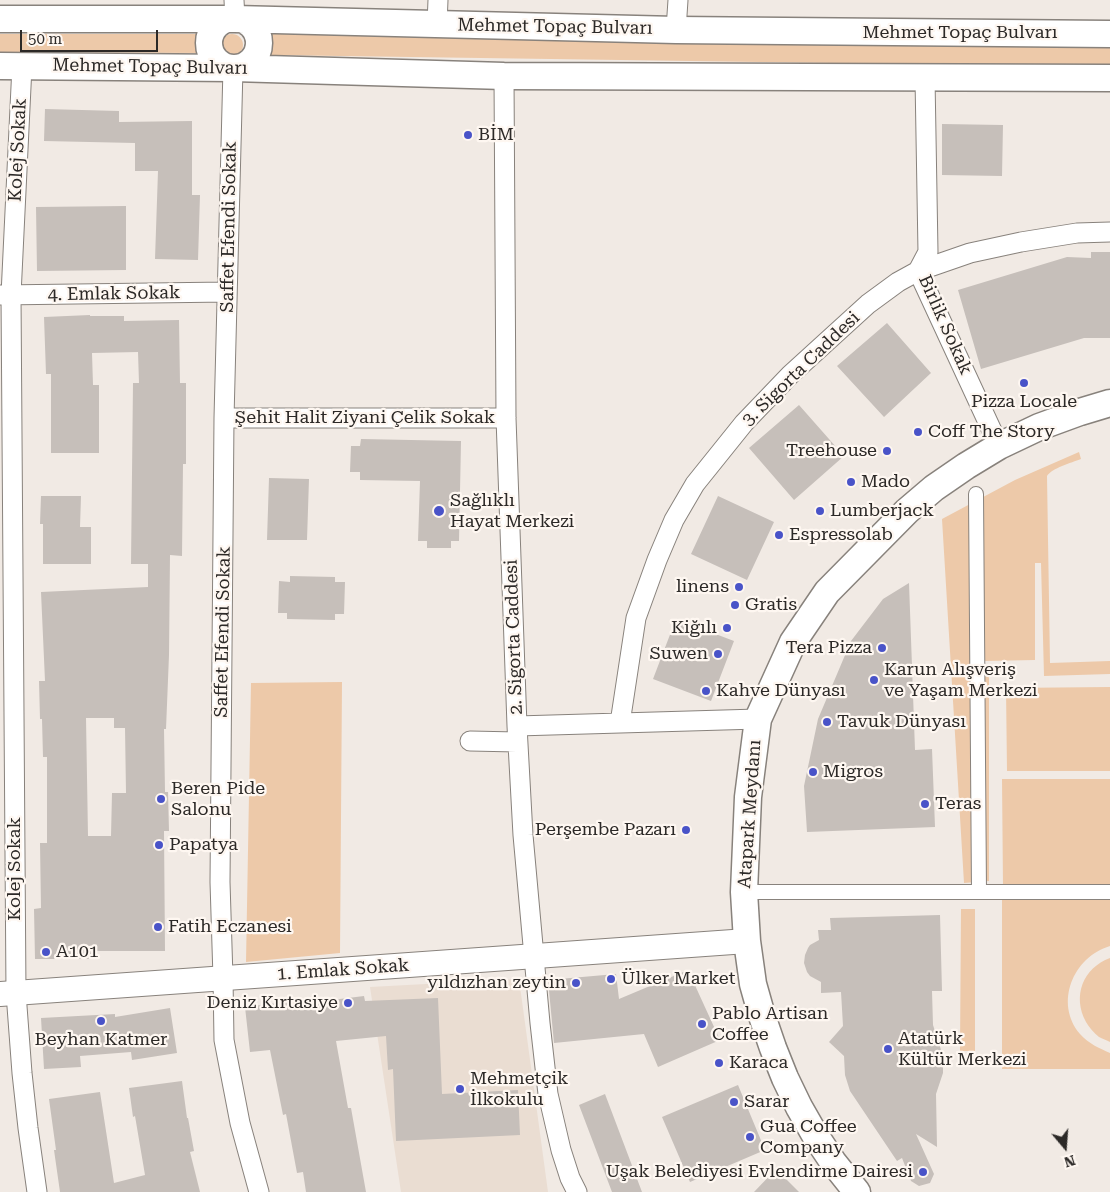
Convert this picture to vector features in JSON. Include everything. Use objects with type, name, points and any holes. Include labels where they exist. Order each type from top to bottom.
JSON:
[{"type":"main road","name":"Mehmet Topaç Bulvarı","points":[[0,20],[234,9],[438,12],[676,30],[1110,34]]},
{"type":"main road","points":[[234,9],[242,20],[254,30],[258,36],[258,44],[257,52],[248,64],[233,68],[225,67],[218,63],[213,57],[209,43],[210,35],[214,28],[227,20],[234,9]]},
{"type":"main road","name":"Mehmet Topaç Bulvarı","points":[[11,66],[233,68],[504,76],[1110,78]]},
{"type":"main road","name":"Atapark Meydanı","points":[[857,1192],[833,1162],[799,1107],[772,1048],[753,984],[747,942],[744,892],[748,796],[758,719],[793,642],[827,592],[907,511],[934,488],[999,446],[1039,427],[1110,403]]},
{"type":"street","points":[[676,30],[678,0]]},
{"type":"street","name":"Kolej Sokak","points":[[11,66],[5,295],[8,993],[24,1091],[37,1192]]},
{"type":"street","name":"Saffet Efendi Sokak","points":[[233,68],[224,418],[220,872],[224,1040],[240,1123],[259,1192]]},
{"type":"street","name":"2. Sigorta Caddesi","points":[[504,76],[506,418],[517,734],[523,835],[548,1094],[561,1150],[570,1178],[577,1192]]},
{"type":"street","name":"Birlik Sokak","points":[[926,78],[928,252],[918,271],[999,446]]},
{"type":"street","name":"3. Sigorta Caddesi","points":[[620,723],[636,618],[656,560],[674,520],[695,484],[744,423],[790,375],[868,304],[898,282],[918,271],[970,253],[1021,242],[1077,233],[1110,232]]},
{"type":"street","name":"4. Emlak Sokak","points":[[5,295],[227,292]]},
{"type":"street","name":"Şehit Halit Ziyani Çelik Sokak","points":[[224,418],[506,418]]},
{"type":"street","points":[[976,494],[979,892]]},
{"type":"street","points":[[470,741],[620,723],[758,719]]},
{"type":"street","points":[[744,892],[1110,892]]},
{"type":"street","name":"1. Emlak Sokak","points":[[8,993],[747,942]]},
{"type":"shaded area","points":[[273,32],[1110,44],[1110,67],[271,55],[264,49],[263,45],[265,36]]},
{"type":"shaded area","points":[[0,34],[201,34],[203,43],[201,53],[0,52]]},
{"type":"shaded area","points":[[232,34],[240,37],[243,45],[240,53],[232,56],[224,53],[221,45],[224,37]]},
{"type":"shaded area","points":[[1079,452],[1081,459],[1057,468],[1047,476],[1050,663],[1110,661],[1110,674],[1044,676],[1041,563],[1035,563],[1035,660],[984,661],[984,676],[989,677],[989,881],[964,883],[942,519],[1015,480]]},
{"type":"shaded area","points":[[342,682],[340,953],[246,962],[251,683]]},
{"type":"shaded area","points":[[1110,687],[1110,771],[1007,771],[1006,688]]},
{"type":"shaded area","points":[[1002,779],[1110,779],[1110,885],[1003,887]]},
{"type":"shaded area","points":[[1002,898],[1110,898],[1110,946],[1086,960],[1071,982],[1068,995],[1072,1022],[1080,1034],[1087,1040],[1110,1053],[1110,1069],[1002,1069]]},
{"type":"shaded area","points":[[961,909],[975,909],[975,1051],[960,1051]]},
{"type":"shaded area","points":[[1110,958],[1110,1042],[1093,1032],[1086,1022],[1082,1012],[1080,993],[1087,976],[1093,969]]},
{"type":"shaded area","name":"Mehmetçik İlkokulu","points":[[519,979],[548,1192],[401,1192],[370,987]]},
{"type":"building","points":[[45,109],[119,111],[119,122],[192,121],[192,195],[200,195],[198,260],[155,259],[158,171],[135,171],[135,143],[44,141]]},
{"type":"building","points":[[942,124],[1003,125],[1002,176],[942,175]]},
{"type":"building","points":[[126,206],[126,270],[37,271],[36,207]]},
{"type":"building","points":[[1091,252],[1110,252],[1110,338],[1084,338],[981,369],[958,290],[1067,257],[1091,258]]},
{"type":"building","points":[[90,315],[124,316],[124,321],[179,320],[180,383],[186,383],[186,464],[183,464],[182,556],[170,555],[169,655],[166,729],[164,729],[165,792],[168,792],[169,831],[164,831],[165,951],[91,951],[92,959],[35,959],[34,909],[41,908],[40,843],[47,843],[47,757],[43,757],[39,681],[45,681],[41,592],[148,587],[148,564],[131,564],[133,383],[139,383],[138,352],[92,353],[93,385],[99,385],[99,453],[51,453],[51,374],[46,374],[44,317]],"holes":[[[86,718],[114,718],[114,728],[125,728],[126,793],[112,793],[111,836],[88,836]]]},
{"type":"building","points":[[887,323],[931,373],[884,417],[837,366]]},
{"type":"building","points":[[799,405],[844,456],[794,500],[749,448]]},
{"type":"building","name":"Sağlıklı Hayat Merkezi","points":[[361,439],[461,441],[459,541],[451,541],[451,548],[427,548],[427,541],[418,541],[420,481],[360,480],[360,472],[350,472],[351,446],[360,446]]},
{"type":"building","points":[[269,478],[309,479],[307,540],[267,540]]},
{"type":"building","points":[[41,496],[81,496],[80,527],[91,527],[91,564],[43,564],[43,524],[40,524]]},
{"type":"building","points":[[718,496],[774,522],[747,580],[691,554]]},
{"type":"building","points":[[290,576],[335,577],[335,582],[345,582],[344,614],[335,614],[335,620],[287,619],[287,613],[278,613],[279,581],[290,582]]},
{"type":"building","name":"Karun Alışveriş ve Yaşam Merkezi","points":[[909,583],[915,750],[932,749],[935,827],[807,832],[804,786],[818,719],[851,641],[883,599]]},
{"type":"building","points":[[676,619],[734,641],[711,701],[653,679]]},
{"type":"building","name":"Atatürk Kültür Merkezi","points":[[940,915],[942,991],[932,991],[933,1025],[943,1056],[943,1073],[936,1094],[937,1147],[916,1134],[934,1174],[930,1183],[919,1186],[911,1181],[902,1158],[897,1161],[850,1091],[845,1075],[844,1056],[829,1042],[843,1026],[841,992],[821,993],[821,982],[810,976],[804,963],[808,948],[819,940],[818,930],[831,930],[830,918]]},
{"type":"building","points":[[688,970],[720,1040],[658,1067],[644,1034],[554,1043],[548,980],[616,974],[619,999]]},
{"type":"building","points":[[364,996],[365,1001],[438,998],[442,1094],[518,1090],[520,1135],[396,1141],[393,1069],[388,1070],[386,1036],[336,1041],[348,1108],[351,1108],[366,1192],[306,1192],[303,1172],[297,1173],[286,1114],[283,1115],[270,1050],[250,1052],[245,1007]]},
{"type":"building","points":[[170,1008],[177,1053],[132,1060],[131,1052],[80,1056],[81,1067],[44,1069],[41,1018],[115,1014],[115,1017]]},
{"type":"building","points":[[182,1081],[194,1151],[190,1152],[200,1192],[60,1192],[49,1099],[100,1092],[114,1183],[145,1175],[129,1088]]},
{"type":"building","points":[[738,1085],[765,1150],[690,1182],[662,1117]]},
{"type":"building","points":[[605,1094],[642,1192],[612,1192],[579,1105]]},
{"type":"building","points":[[776,1169],[799,1192],[754,1192]]},
{"type":"place","name":"BİM","points":[[468,135]]},
{"type":"place","name":"Pizza Locale","points":[[1024,383]]},
{"type":"place","name":"Coff The Story","points":[[918,432]]},
{"type":"place","name":"Treehouse","points":[[887,451]]},
{"type":"place","name":"Mado","points":[[851,482]]},
{"type":"place","name":"Sağlıklı Hayat Merkezi","points":[[439,511]]},
{"type":"place","name":"Lumberjack","points":[[820,511]]},
{"type":"place","name":"Espressolab","points":[[779,535]]},
{"type":"place","name":"linens","points":[[739,587]]},
{"type":"place","name":"Gratis","points":[[735,605]]},
{"type":"place","name":"Kiğılı","points":[[727,628]]},
{"type":"place","name":"Tera Pizza","points":[[882,648]]},
{"type":"place","name":"Suwen","points":[[718,654]]},
{"type":"place","name":"Karun Alışveriş ve Yaşam Merkezi","points":[[874,680]]},
{"type":"place","name":"Kahve Dünyası","points":[[706,691]]},
{"type":"place","name":"Tavuk Dünyası","points":[[827,722]]},
{"type":"place","name":"Migros","points":[[813,772]]},
{"type":"place","name":"Beren Pide Salonu","points":[[161,799]]},
{"type":"place","name":"Teras","points":[[925,804]]},
{"type":"place","name":"Perşembe Pazarı","points":[[686,830]]},
{"type":"place","name":"Papatya","points":[[159,845]]},
{"type":"place","name":"Fatih Eczanesi","points":[[158,927]]},
{"type":"place","name":"A101","points":[[46,952]]},
{"type":"place","name":"Ülker Market","points":[[611,979]]},
{"type":"place","name":"yıldızhan zeytin","points":[[576,983]]},
{"type":"place","name":"Deniz Kırtasiye","points":[[348,1003]]},
{"type":"place","name":"Beyhan Katmer","points":[[101,1021]]},
{"type":"place","name":"Pablo Artisan Coffee","points":[[702,1024]]},
{"type":"place","name":"Atatürk Kültür Merkezi","points":[[888,1049]]},
{"type":"place","name":"Karaca","points":[[719,1063]]},
{"type":"place","name":"Mehmetçik İlkokulu","points":[[460,1089]]},
{"type":"place","name":"Sarar","points":[[734,1102]]},
{"type":"place","name":"Gua Coffee Company","points":[[750,1137]]},
{"type":"place","name":"Uşak Belediyesi Evlendirme Dairesi","points":[[923,1172]]}]
